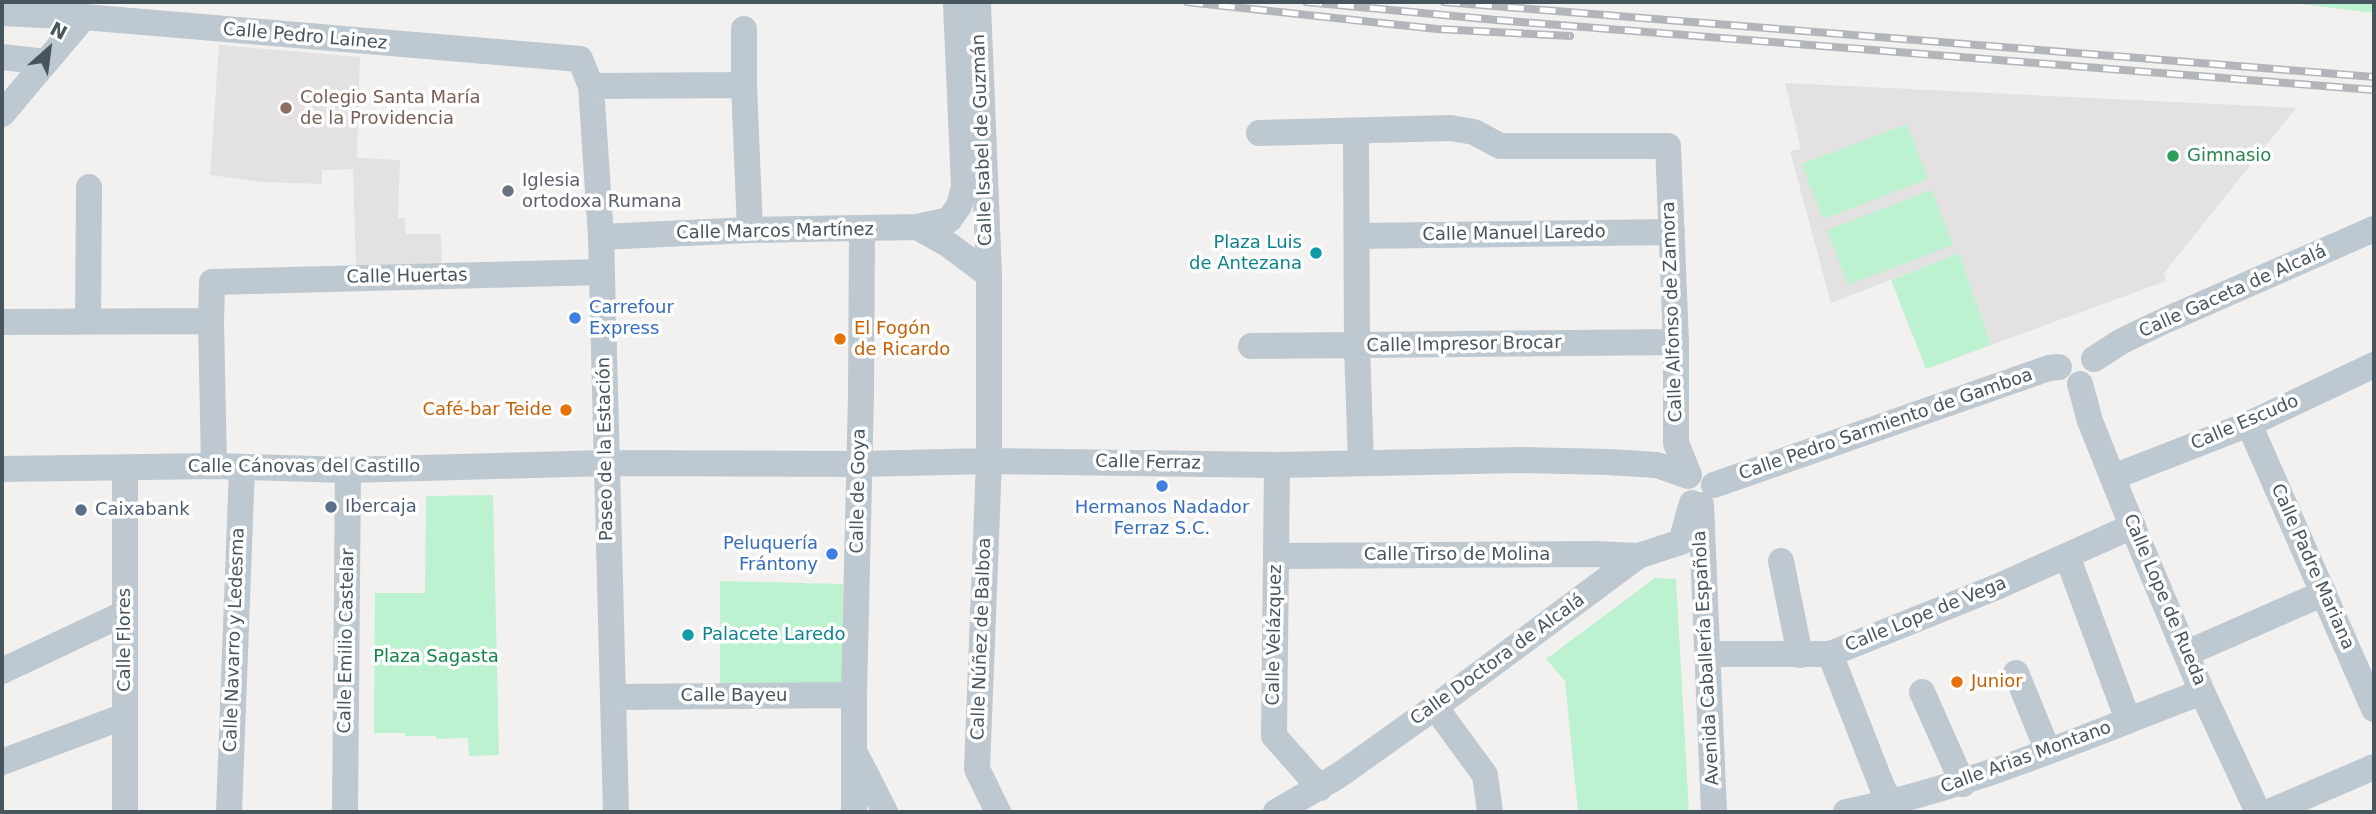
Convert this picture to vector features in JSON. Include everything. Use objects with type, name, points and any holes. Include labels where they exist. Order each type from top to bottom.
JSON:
[{"type":"street","name":"Calle Isabel de Guzmán","points":[[948,220],[959,206],[964,187],[967,4],[989,275],[989,461]]},
{"type":"street","name":"Calle Pedro Lainez","points":[[2,13],[84,17],[580,60],[591,86]]},
{"type":"street","points":[[2,114],[84,17]]},
{"type":"street","points":[[744,29],[750,230]]},
{"type":"street","points":[[2,57],[46,62]]},
{"type":"street","points":[[591,86],[744,85]]},
{"type":"street","name":"Paseo de la Estación","points":[[591,86],[601,237],[616,812]]},
{"type":"street","name":"Calle Alfonso de Zamora","points":[[1356,131],[1451,128],[1474,132],[1500,146],[1668,146],[1676,342],[1676,443],[1688,476]]},
{"type":"street","points":[[1259,133],[1356,131],[1357,346],[1362,463]]},
{"type":"street","points":[[88,322],[89,187]]},
{"type":"street","name":"Calle Marcos Martínez","points":[[601,237],[750,230],[917,228],[948,220]]},
{"type":"street","name":"Calle Isabel de Guzmán","points":[[917,228],[949,245],[989,275]]},
{"type":"street","name":"Calle Gaceta de Alcalá","points":[[2094,359],[2122,341],[2154,326],[2374,229]]},
{"type":"street","name":"Calle de Goya","points":[[854,812],[862,230]]},
{"type":"street","name":"Calle Manuel Laredo","points":[[1357,236],[1672,232]]},
{"type":"street","name":"Calle Huertas","points":[[211,321],[212,282],[602,272]]},
{"type":"street","points":[[2,322],[211,321],[214,466]]},
{"type":"street","name":"Calle Impresor Brocar","points":[[1251,346],[1676,342]]},
{"type":"street","points":[[2071,352],[2088,354],[2094,359],[2096,369],[2089,382],[2080,384],[2065,380],[2060,374],[2059,367],[2064,355],[2071,352]]},
{"type":"street","name":"Calle Escudo","points":[[2113,477],[2249,424],[2374,365]]},
{"type":"street","name":"Calle Pedro Sarmiento de Gamboa","points":[[1702,498],[2049,368],[2059,367]]},
{"type":"street","name":"Calle Lope de Rueda","points":[[2080,384],[2090,422],[2202,692],[2258,812]]},
{"type":"street","name":"Calle Padre Mariana","points":[[2249,424],[2374,709]]},
{"type":"street","name":"Calle Ferraz","points":[[607,463],[859,464],[989,461],[1277,465],[1521,460],[1608,462],[1657,465],[1688,476],[1698,472],[1707,474],[1702,498]]},
{"type":"street","name":"Calle Núñez de Balboa","points":[[989,461],[976,769],[998,812]]},
{"type":"street","name":"Calle Cánovas del Castillo","points":[[2,469],[214,466],[348,470],[607,463]]},
{"type":"street","name":"Calle Velázquez","points":[[1277,465],[1274,736],[1320,788]]},
{"type":"street","name":"Calle Navarro y Ledesma","points":[[229,812],[242,467]]},
{"type":"street","name":"Calle Flores","points":[[125,468],[125,812]]},
{"type":"street","name":"Calle Emilio Castelar","points":[[345,812],[348,470]]},
{"type":"street","name":"Calle Doctora de Alcalá","points":[[1276,812],[1320,788],[1435,707],[1638,556],[1681,542],[1702,498]]},
{"type":"street","name":"Avenida Caballería Española","points":[[1702,498],[1714,812]]},
{"type":"street","name":"Calle Lope de Vega","points":[[1708,654],[1830,654],[1999,586],[2133,526]]},
{"type":"street","name":"Calle Tirso de Molina","points":[[1276,556],[1638,556]]},
{"type":"street","points":[[2067,556],[2128,720]]},
{"type":"street","points":[[1781,561],[1800,656]]},
{"type":"street","points":[[2187,653],[2324,593]]},
{"type":"street","points":[[2,671],[125,613]]},
{"type":"street","points":[[1830,654],[1883,789],[1896,808]]},
{"type":"street","points":[[2016,673],[2048,751]]},
{"type":"street","points":[[1922,692],[1963,783]]},
{"type":"street","name":"Calle Arias Montano","points":[[1846,812],[1896,808],[2202,692]]},
{"type":"street","name":"Calle Bayeu","points":[[614,696],[854,695]]},
{"type":"street","points":[[1435,707],[1485,775],[1490,812]]},
{"type":"street","points":[[2,762],[125,716]]},
{"type":"street","name":"Calle de Goya","points":[[854,752],[885,812]]},
{"type":"street","points":[[2269,812],[2374,767]]},
{"type":"shaded area","name":"Colegio Santa María de la Providencia","points":[[219,45],[360,57],[357,158],[400,160],[398,218],[405,218],[406,234],[441,234],[442,266],[356,270],[353,169],[322,170],[322,184],[262,182],[210,175]]},
{"type":"shaded area","points":[[1785,83],[2296,108],[2164,273],[2166,281],[1991,345],[1959,253],[1831,303],[1790,151],[1801,149]]},
{"type":"green space","points":[[2282,2],[2374,2],[2374,13]]},
{"type":"green space","points":[[1907,124],[1928,179],[1823,219],[1802,164]]},
{"type":"green space","points":[[1932,190],[1953,245],[1848,285],[1827,230]]},
{"type":"green space","points":[[1959,253],[1991,345],[1926,369],[1891,280]]},
{"type":"green space","name":"Plaza Sagasta","points":[[493,495],[499,755],[469,756],[468,738],[436,739],[436,736],[405,736],[405,733],[374,733],[375,593],[425,593],[426,496]]},
{"type":"green space","points":[[1655,578],[1676,579],[1689,812],[1578,812],[1565,681],[1546,659]]},
{"type":"green space","points":[[720,581],[843,584],[842,690],[720,690]]},
{"type":"railway","points":[[1187,2],[1437,29],[1570,36]]},
{"type":"railway","points":[[1306,2],[1496,20],[2374,90]]},
{"type":"railway","points":[[1444,2],[2374,77]]},
{"type":"place","name":"Colegio Santa María de la Providencia","points":[[286,108]]},
{"type":"place","name":"Gimnasio","points":[[2173,156]]},
{"type":"place","name":"Iglesia ortodoxa Rumana","points":[[508,191]]},
{"type":"place","name":"Plaza Luis de Antezana","points":[[1316,253]]},
{"type":"place","name":"Carrefour Express","points":[[575,318]]},
{"type":"place","name":"El Fogón de Ricardo","points":[[840,339]]},
{"type":"place","name":"Café-bar Teide","points":[[566,410]]},
{"type":"place","name":"Hermanos Nadador Ferraz S.C.","points":[[1162,486]]},
{"type":"place","name":"Ibercaja","points":[[331,507]]},
{"type":"place","name":"Caixabank","points":[[81,510]]},
{"type":"place","name":"Peluquería Frántony","points":[[832,554]]},
{"type":"place","name":"Palacete Laredo","points":[[688,635]]},
{"type":"place","name":"Junior","points":[[1957,682]]}]
